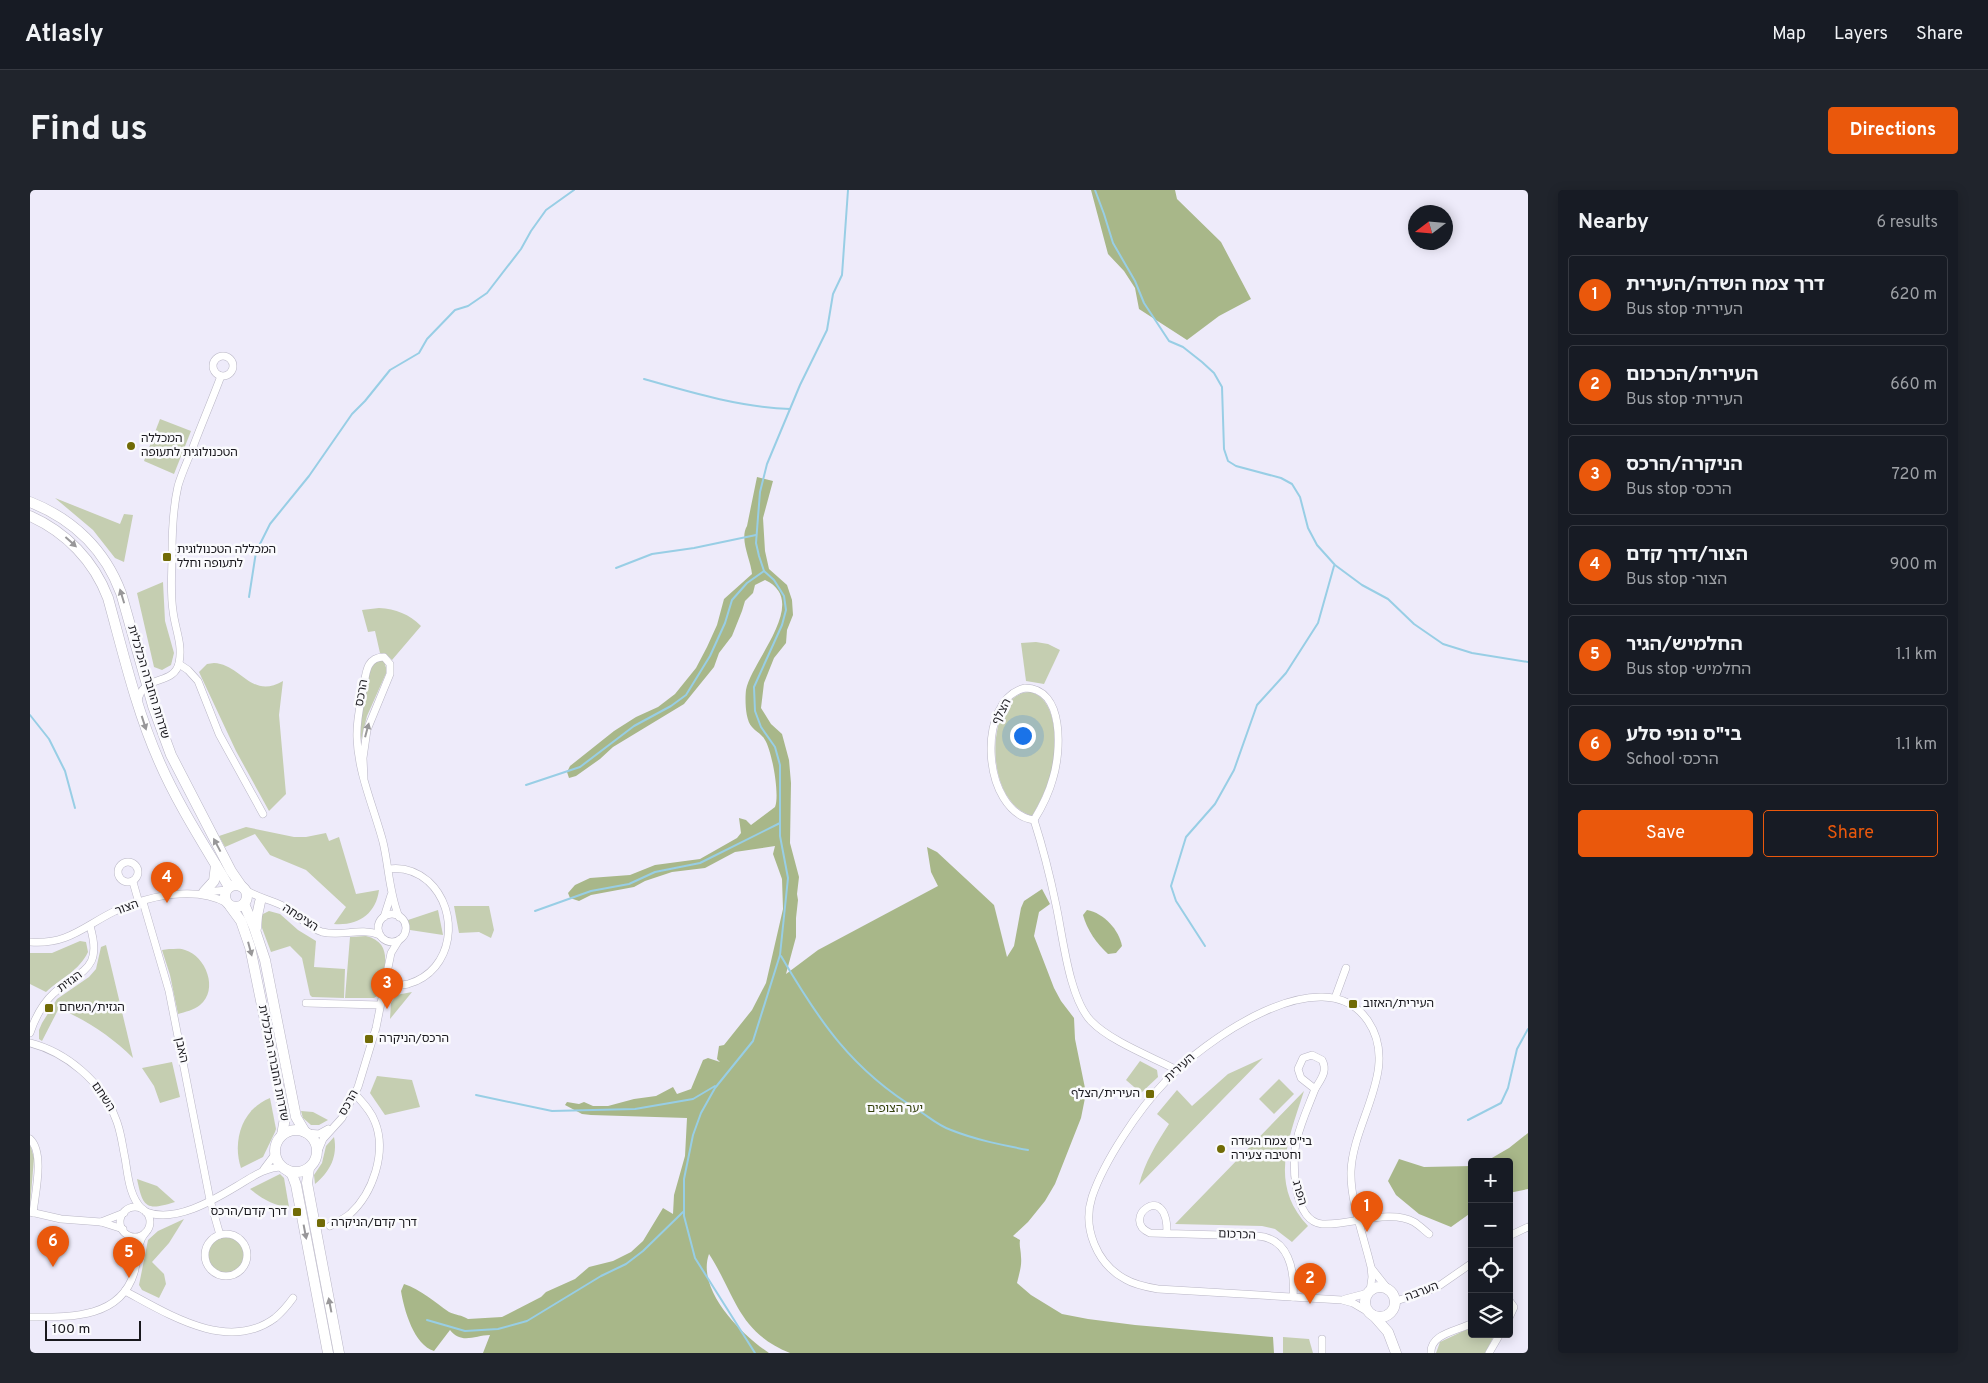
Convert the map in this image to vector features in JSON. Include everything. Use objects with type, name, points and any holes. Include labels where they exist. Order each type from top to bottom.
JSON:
[{"type":"main road","name":"שדרות החברה הכלכלית","points":[[30,502],[62,518],[83,534],[100,553],[114,576],[121,593],[162,732],[183,781],[243,888]]},
{"type":"main road","name":"שדרות החברה הכלכלית","points":[[30,516],[64,536],[80,551],[97,574],[108,598],[138,704],[152,745],[171,787],[215,862],[228,889]]},
{"type":"main road","points":[[200,893],[214,881],[215,862]]},
{"type":"main road","points":[[235,885],[243,888],[247,894],[245,903],[238,907],[229,904],[225,897],[228,889],[235,885]]},
{"type":"main road","points":[[256,931],[256,916],[260,902]]},
{"type":"main road","name":"שדרות החברה הכלכלית","points":[[245,903],[256,931],[269,978],[296,1116],[306,1132]]},
{"type":"main road","name":"שדרות החברה הכלכלית","points":[[229,904],[246,932],[254,964],[285,1118],[282,1136]]},
{"type":"main road","points":[[328,1353],[296,1185],[292,1174],[278,1160],[276,1154],[278,1142],[282,1136],[295,1130],[306,1132],[316,1144],[316,1156],[309,1168],[308,1183],[340,1353]]},
{"type":"main road","points":[[285,1168],[302,1171],[309,1168]]},
{"type":"main road","points":[[1391,1338],[1390,1321],[1396,1301],[1387,1288],[1378,1287],[1369,1292],[1365,1301],[1372,1315],[1385,1327],[1396,1353]]},
{"type":"main road","points":[[1372,1315],[1384,1317],[1392,1312]]},
{"type":"street","points":[[138,704],[139,694],[147,685],[175,672],[179,664],[181,641],[174,621],[172,604],[172,531],[176,499],[182,474],[221,376]]},
{"type":"street","name":"הרכס","points":[[364,779],[363,758],[367,730],[390,674],[390,664],[384,657],[374,660],[367,668],[357,727],[358,752],[364,779],[383,840],[391,889],[399,917]]},
{"type":"street","points":[[141,664],[153,676],[164,678]]},
{"type":"street","points":[[179,664],[188,670],[198,681],[219,734],[263,814]]},
{"type":"street","points":[[152,702],[155,688],[164,678]]},
{"type":"street","name":"הצלף","points":[[1025,688],[1041,692],[1049,700],[1058,732],[1058,757],[1053,779],[1034,820],[1018,815],[1008,806],[996,782],[991,760],[992,738],[1001,710],[1010,696],[1025,688]]},
{"type":"street","points":[[1034,820],[1052,887],[1074,988],[1081,1007],[1088,1018],[1102,1030],[1177,1070]]},
{"type":"street","points":[[384,985],[408,984],[425,975],[440,959],[449,929],[445,904],[434,887],[417,873],[410,870],[397,868],[389,870]]},
{"type":"street","name":"האבן","points":[[133,882],[169,991],[210,1200],[220,1235]]},
{"type":"street","name":"הציפחה","points":[[243,888],[254,896],[282,905],[307,925],[323,932],[359,931],[370,932],[382,937]]},
{"type":"street","name":"הצור","points":[[30,942],[48,942],[64,939],[116,910],[141,903],[168,896],[228,889]]},
{"type":"street","name":"הרכס","points":[[382,919],[389,903],[391,889]]},
{"type":"street","name":"הצור","points":[[200,893],[229,904]]},
{"type":"street","name":"הציפחה","points":[[245,903],[271,901]]},
{"type":"street","points":[[393,915],[399,917],[405,928],[403,936],[399,940],[392,942],[382,937],[378,931],[382,919],[393,915]]},
{"type":"street","name":"הציפחה","points":[[359,931],[382,919]]},
{"type":"street","name":"הגזית","points":[[30,1033],[36,1017],[48,999],[80,975],[90,963],[95,949],[90,926]]},
{"type":"street","name":"הרכס","points":[[382,937],[389,950],[389,965]]},
{"type":"street","name":"הרכס","points":[[316,1156],[323,1139],[337,1123],[355,1094],[367,1059],[393,948],[399,940]]},
{"type":"street","points":[[1335,998],[1346,968]]},
{"type":"street","name":"העירית","points":[[1342,1300],[1369,1292],[1372,1277],[1351,1185],[1352,1161],[1357,1136],[1379,1070],[1379,1044],[1367,1019],[1350,1004],[1335,998],[1314,996],[1302,998],[1258,1015],[1216,1040],[1177,1070],[1154,1094],[1109,1162],[1092,1197],[1091,1234],[1098,1252],[1116,1274],[1130,1282],[1146,1287],[1342,1300],[1353,1302],[1372,1315]]},
{"type":"street","points":[[306,1003],[380,1005]]},
{"type":"street","name":"השחם","points":[[30,1043],[54,1052],[75,1066],[92,1081],[107,1099],[118,1124],[130,1185],[136,1202],[144,1210]]},
{"type":"street","name":"הפרג","points":[[1316,1089],[1299,1074],[1300,1062],[1307,1056],[1316,1056],[1324,1064],[1324,1074],[1300,1130],[1294,1155],[1294,1169],[1300,1201],[1306,1213],[1320,1224],[1349,1223],[1360,1220]]},
{"type":"street","points":[[330,1226],[343,1219],[357,1206],[370,1187],[378,1161],[379,1142],[376,1123],[366,1106],[355,1094]]},
{"type":"street","name":"הרכס","points":[[306,1132],[319,1134],[337,1123]]},
{"type":"street","points":[[30,1139],[37,1147],[38,1158],[32,1213],[61,1219],[101,1222],[135,1236],[174,1214],[210,1200],[262,1171],[270,1168],[285,1168]]},
{"type":"street","points":[[262,1171],[276,1154]]},
{"type":"street","name":"השחם","points":[[125,1212],[129,1202],[130,1185]]},
{"type":"street","name":"הכרכום","points":[[1167,1232],[1167,1219],[1163,1210],[1151,1206],[1143,1211],[1140,1219],[1143,1228],[1150,1233],[1267,1236],[1276,1240],[1282,1246],[1290,1263],[1294,1286],[1293,1296]]},
{"type":"street","points":[[101,1222],[132,1208],[160,1216],[174,1214]]},
{"type":"street","points":[[30,1317],[73,1317],[113,1304],[132,1280],[140,1241],[150,1219],[144,1210]]},
{"type":"street","points":[[125,1212],[122,1218],[125,1232],[136,1246],[137,1260]]},
{"type":"street","points":[[1360,1220],[1406,1218],[1429,1234]]},
{"type":"street","points":[[1513,1234],[1528,1227]]},
{"type":"street","points":[[228,1234],[236,1237],[245,1248],[244,1264],[233,1275],[218,1274],[206,1262],[206,1247],[220,1235],[228,1234]]},
{"type":"street","name":"הערבה","points":[[1396,1301],[1436,1288],[1468,1266]]},
{"type":"street","name":"העירית","points":[[1371,1267],[1387,1288]]},
{"type":"street","points":[[125,1291],[198,1327],[234,1334],[253,1330],[267,1324],[293,1298]]},
{"type":"street","points":[[1431,1353],[1433,1344],[1444,1334],[1468,1325]]},
{"type":"street","points":[[1489,1353],[1498,1338]]},
{"type":"street","points":[[1322,1339],[1322,1353]]},
{"type":"green space","points":[[1091,190],[1175,190],[1177,199],[1221,242],[1251,299],[1219,316],[1187,340],[1139,309],[1135,288],[1124,271],[1108,254]]},
{"type":"green space","points":[[160,419],[191,431],[174,474],[144,461]]},
{"type":"green space","name":"יער הצופים","points":[[757,477],[773,481],[763,518],[765,551],[769,569],[787,585],[792,600],[793,615],[787,630],[786,643],[774,658],[764,683],[761,708],[771,724],[782,734],[789,760],[791,783],[790,843],[799,877],[796,937],[786,974],[818,950],[938,886],[931,872],[927,847],[937,852],[994,905],[1007,957],[1014,946],[1024,901],[1042,889],[1050,904],[1039,912],[1034,936],[1054,988],[1074,1018],[1075,1039],[1086,1093],[1081,1118],[1055,1184],[1045,1201],[1028,1222],[1013,1236],[1020,1240],[1021,1264],[1017,1283],[1031,1295],[1062,1314],[1135,1325],[1273,1337],[1274,1353],[790,1353],[759,1335],[749,1324],[709,1254],[707,1268],[709,1282],[715,1296],[724,1310],[746,1335],[769,1353],[483,1353],[490,1335],[464,1338],[455,1335],[450,1330],[434,1351],[421,1342],[411,1326],[402,1299],[401,1291],[404,1284],[422,1293],[449,1312],[468,1319],[502,1317],[541,1297],[546,1292],[575,1279],[589,1267],[613,1261],[631,1252],[643,1241],[663,1208],[673,1214],[674,1195],[685,1156],[687,1118],[591,1115],[582,1114],[565,1105],[567,1102],[579,1104],[584,1102],[593,1106],[608,1106],[634,1099],[656,1096],[673,1087],[677,1094],[691,1089],[703,1060],[708,1058],[720,1062],[717,1059],[719,1046],[724,1045],[752,1010],[766,983],[783,909],[782,879],[773,854],[775,846],[735,852],[705,868],[672,872],[645,881],[634,887],[591,895],[579,901],[570,898],[568,893],[575,885],[590,878],[630,875],[655,865],[700,859],[737,838],[741,833],[739,818],[746,820],[751,825],[775,807],[777,793],[770,753],[764,738],[750,724],[747,715],[746,690],[750,678],[775,632],[781,616],[782,602],[778,590],[765,580],[755,585],[753,593],[745,601],[732,636],[719,653],[714,667],[684,704],[613,747],[576,776],[569,778],[567,772],[570,766],[614,731],[636,717],[658,707],[675,694],[696,668],[717,625],[724,599],[752,574],[744,537]]},
{"type":"green space","points":[[55,498],[120,524],[124,514],[133,515],[124,562],[115,558],[93,530]]},
{"type":"green space","points":[[163,582],[165,621],[174,653],[171,665],[162,670],[154,667],[137,593]]},
{"type":"green space","points":[[379,608],[402,613],[412,618],[421,626],[392,660],[380,653],[375,631],[368,632],[362,610]]},
{"type":"green space","points":[[1036,642],[1048,644],[1060,650],[1044,684],[1026,681],[1021,643]]},
{"type":"green space","points":[[377,660],[384,661],[387,671],[367,716],[360,744],[360,726],[370,670]]},
{"type":"green space","points":[[214,663],[232,669],[254,684],[272,686],[283,681],[279,715],[286,794],[269,811],[236,751],[199,672],[207,664]]},
{"type":"green space","points":[[1030,692],[1039,696],[1046,703],[1051,713],[1055,737],[1054,760],[1050,775],[1044,793],[1032,816],[1015,806],[1004,790],[997,770],[995,748],[998,727],[1005,709],[1015,697]]},
{"type":"green space","points":[[246,827],[294,837],[326,833],[329,841],[339,837],[356,894],[379,890],[374,906],[370,912],[358,920],[351,923],[334,924],[346,907],[306,870],[270,855],[255,834],[225,847],[219,836]]},
{"type":"green space","points":[[454,906],[489,906],[494,930],[491,938],[479,932],[459,933]]},
{"type":"green space","points":[[438,910],[443,935],[410,930],[408,920]]},
{"type":"green space","points":[[1087,910],[1105,918],[1114,928],[1122,946],[1116,953],[1108,954],[1093,936],[1083,915]]},
{"type":"green space","points":[[269,911],[280,914],[298,930],[316,941],[314,967],[345,969],[344,998],[312,997],[302,958],[290,946],[271,952],[262,928],[261,917]]},
{"type":"green space","points":[[366,936],[381,945],[384,952],[385,969],[379,995],[374,998],[345,998],[350,937]]},
{"type":"green space","points":[[80,941],[86,942],[88,952],[75,969],[46,992],[30,984],[30,953],[52,953]]},
{"type":"green space","points":[[106,945],[133,1058],[98,1030],[59,1008],[42,1041],[39,1039],[39,1030],[42,1023],[57,999],[89,977],[96,969],[101,947]]},
{"type":"green space","points":[[182,949],[192,953],[199,959],[208,974],[209,991],[206,999],[192,1010],[178,1014],[170,975],[162,950]]},
{"type":"green space","points":[[412,992],[390,1019],[391,1003],[396,995]]},
{"type":"green space","points":[[1263,1058],[1139,1185],[1151,1153],[1169,1124],[1157,1114],[1177,1090],[1192,1106],[1228,1074]]},
{"type":"green space","points":[[1140,1061],[1157,1070],[1158,1077],[1141,1093],[1126,1080]]},
{"type":"green space","points":[[172,1062],[180,1097],[160,1103],[154,1086],[142,1068]]},
{"type":"green space","points":[[377,1076],[412,1080],[420,1107],[385,1115],[370,1093]]},
{"type":"green space","points":[[1279,1079],[1294,1094],[1274,1114],[1259,1099]]},
{"type":"green space","points":[[1304,1091],[1288,1143],[1285,1177],[1288,1194],[1296,1210],[1308,1226],[1292,1242],[1275,1229],[1262,1226],[1175,1224]]},
{"type":"green space","points":[[270,1098],[275,1132],[263,1157],[241,1168],[238,1147],[242,1127],[252,1110]]},
{"type":"green space","points":[[301,1111],[313,1112],[328,1120],[319,1125],[311,1125],[303,1118]]},
{"type":"green space","points":[[1528,1133],[1528,1189],[1513,1192],[1513,1158],[1492,1158],[1509,1148]]},
{"type":"green space","points":[[334,1137],[335,1151],[332,1163],[315,1184],[314,1175],[322,1163],[326,1146]]},
{"type":"green space","points":[[30,1144],[34,1158],[30,1206]]},
{"type":"green space","points":[[1399,1159],[1424,1167],[1468,1166],[1468,1215],[1451,1227],[1419,1214],[1396,1195],[1388,1181]]},
{"type":"green space","points":[[280,1174],[284,1178],[289,1207],[268,1201],[250,1189]]},
{"type":"green space","points":[[137,1179],[157,1186],[175,1202],[158,1206],[147,1205],[141,1196]]},
{"type":"green space","points":[[184,1219],[169,1243],[152,1262],[164,1274],[166,1284],[159,1298],[142,1290],[139,1285],[148,1240],[158,1231]]},
{"type":"green space","points":[[226,1237],[233,1238],[239,1242],[243,1248],[243,1262],[239,1268],[233,1272],[226,1273],[219,1272],[213,1268],[209,1262],[208,1255],[209,1248],[213,1242],[219,1238]]},
{"type":"green space","points":[[1468,1329],[1468,1338],[1493,1338],[1485,1353],[1436,1353],[1440,1342]]},
{"type":"green space","points":[[1283,1337],[1309,1339],[1313,1353],[1283,1353]]},
{"type":"waterway","points":[[249,597],[256,552],[270,524],[309,476],[352,414],[390,370],[419,353],[427,339],[455,310],[468,306],[487,293],[521,249],[546,210],[574,190]]},
{"type":"waterway","points":[[755,1353],[695,1258],[684,1216],[684,1179],[693,1135],[701,1113],[715,1088],[753,1041],[780,955],[788,878],[780,836],[780,765],[775,747],[761,727],[755,711],[754,687],[782,625],[786,610],[784,596],[774,580],[764,571],[756,543],[760,492],[767,464],[800,385],[827,330],[833,294],[842,275],[848,190]]},
{"type":"waterway","points":[[1095,190],[1113,243],[1135,281],[1144,303],[1169,341],[1183,347],[1202,362],[1214,373],[1222,387],[1224,449],[1228,461],[1236,466],[1281,478],[1292,484],[1300,497],[1308,528],[1317,545],[1335,565],[1362,585],[1388,599],[1414,624],[1443,644],[1472,653],[1528,662]]},
{"type":"waterway","points":[[644,379],[735,402],[790,409]]},
{"type":"waterway","points":[[616,568],[652,554],[694,548],[756,535]]},
{"type":"waterway","points":[[1205,946],[1176,901],[1171,886],[1186,837],[1215,804],[1234,770],[1257,705],[1286,673],[1318,623],[1334,566]]},
{"type":"waterway","points":[[526,785],[580,767],[634,726],[671,706],[686,695],[710,656],[725,623],[732,600],[747,583],[764,571]]},
{"type":"waterway","points":[[30,715],[49,739],[65,771],[75,808]]},
{"type":"waterway","points":[[535,911],[591,891],[629,884],[655,872],[700,863],[780,823]]},
{"type":"waterway","points":[[781,956],[809,1002],[839,1042],[856,1061],[895,1095],[934,1121],[960,1134],[1028,1150]]},
{"type":"waterway","points":[[1468,1120],[1501,1103],[1508,1088],[1517,1049],[1528,1029]]},
{"type":"waterway","points":[[476,1095],[552,1111],[635,1109],[693,1099],[715,1086]]},
{"type":"waterway","points":[[427,1320],[465,1331],[498,1329],[527,1321],[601,1276],[626,1264],[643,1251],[683,1212]]},
{"type":"place","name":"המכללה הטכנולוגית לתעופה","points":[[131,446]]},
{"type":"place","name":"המכללה הטכנולוגית לתעופה וחלל","points":[[167,557]]},
{"type":"place","name":"הצור/דרך קדם","points":[[167,903]]},
{"type":"place","name":"העירית/האזוב","points":[[1353,1004]]},
{"type":"place","name":"הגזית/השחם","points":[[49,1008]]},
{"type":"place","name":"הניקרה/הרכס","points":[[387,1009]]},
{"type":"place","name":"הרכס/הניקרה","points":[[369,1039]]},
{"type":"place","name":"העירית/הצלף","points":[[1150,1094]]},
{"type":"place","name":"בי\"ס צמח השדה וחטיבה צעירה","points":[[1221,1149]]},
{"type":"place","name":"דרך קדם/הרכס","points":[[297,1212]]},
{"type":"place","name":"דרך קדם/הניקרה","points":[[321,1223]]},
{"type":"place","name":"דרך צמח השדה/העירית","points":[[1367,1232]]},
{"type":"place","name":"בי\"ס נופי סלע","points":[[53,1267]]},
{"type":"place","name":"החלמיש/הגיר","points":[[129,1278]]},
{"type":"place","name":"העירית/הכרכום","points":[[1310,1304]]}]
